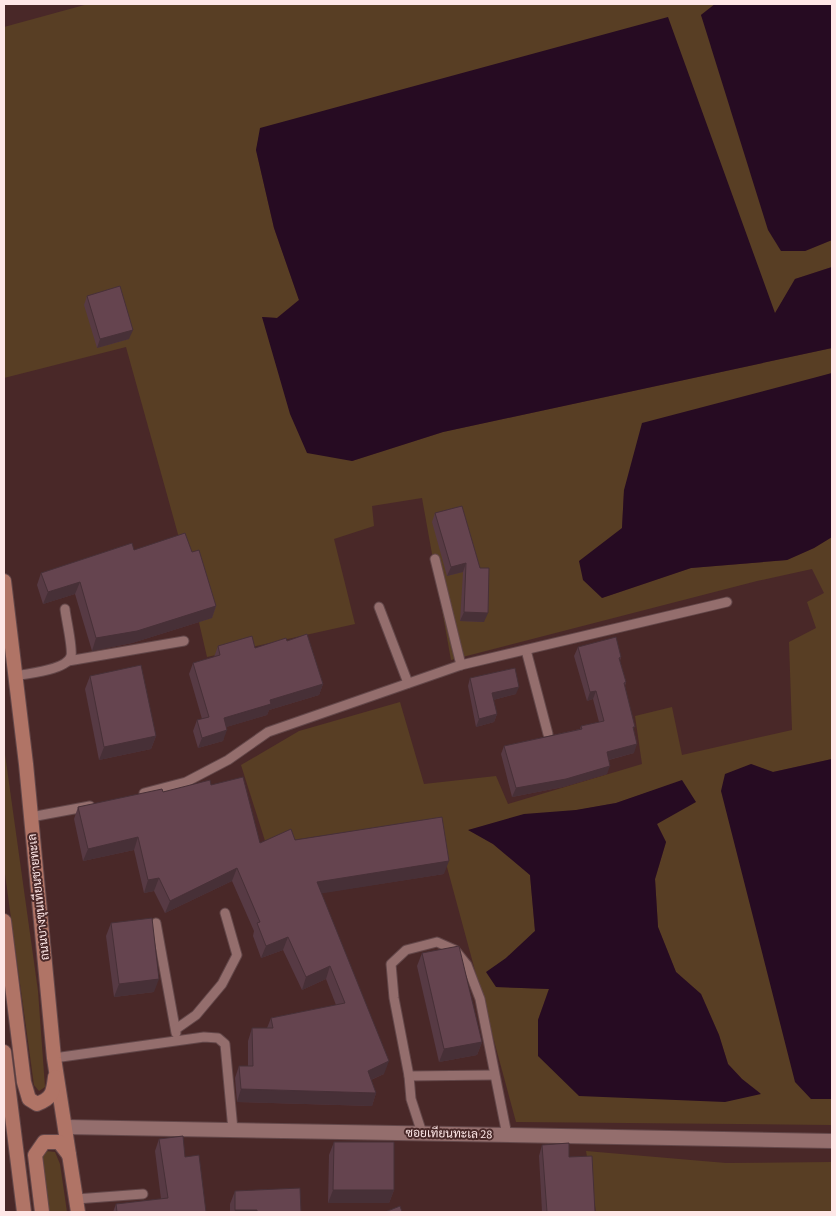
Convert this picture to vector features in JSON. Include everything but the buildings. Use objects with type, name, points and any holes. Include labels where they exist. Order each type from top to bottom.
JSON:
[{"type":"main road","name":"ถนนบางขุนเทียนชายทะเล","points":[[4,581],[31,817],[55,1063],[77,1205]]},
{"type":"main road","points":[[4,921],[24,1082],[29,1099],[37,1104],[47,1100],[52,1092],[55,1063]]},
{"type":"main road","points":[[4,1052],[24,1212]]},
{"type":"main road","points":[[42,1212],[35,1155],[44,1142],[59,1142],[70,1156]]},
{"type":"street","name":"ซอยเทียนทะเล 28","points":[[66,1127],[832,1141]]},
{"type":"lane","points":[[435,559],[461,665]]},
{"type":"lane","points":[[132,796],[186,782],[228,760],[268,732],[461,665],[726,602]]},
{"type":"lane","points":[[379,607],[408,683]]},
{"type":"lane","points":[[65,609],[71,654],[68,661]]},
{"type":"lane","points":[[16,676],[61,666],[68,661],[184,641]]},
{"type":"lane","points":[[526,650],[548,734]]},
{"type":"lane","points":[[31,817],[95,805]]},
{"type":"lane","points":[[176,1029],[196,1015],[222,984],[237,955],[225,913]]},
{"type":"lane","points":[[156,923],[177,1040]]},
{"type":"lane","points":[[422,1133],[411,1099],[409,1076],[394,998],[391,964],[406,950],[436,942],[455,950],[467,964],[480,1000],[506,1135]]},
{"type":"lane","points":[[55,1063],[177,1040],[204,1037],[218,1038],[225,1044],[233,1130]]},
{"type":"lane","points":[[409,1076],[494,1075]]},
{"type":"lane","points":[[77,1205],[143,1194]]},
{"type":"shaded area","points":[[88,4],[715,4],[701,15],[805,251],[832,240],[832,267],[795,279],[775,314],[261,128],[256,150],[274,228],[299,300],[277,318],[262,317],[352,461],[443,432],[832,348],[832,373],[813,379],[624,490],[622,528],[602,598],[691,568],[787,560],[814,548],[832,537],[832,759],[773,772],[751,764],[811,1099],[832,1099],[832,1125],[516,1122],[434,819],[266,844],[241,765],[299,731],[400,702],[424,784],[496,776],[508,804],[642,764],[635,716],[672,707],[682,755],[792,730],[789,642],[816,628],[807,602],[824,593],[812,569],[757,581],[451,660],[422,498],[372,506],[374,526],[334,539],[355,624],[207,657],[181,545],[126,347],[4,378],[4,27]],"holes":[[[682,781],[657,824],[666,842],[655,879],[658,927],[676,972],[701,994],[719,1035],[728,1064],[742,1079],[760,1093],[538,1020],[549,989],[496,987],[506,958],[535,931],[530,875],[493,844],[469,830],[616,803]]]},
{"type":"shaded area","points":[[715,4],[832,4],[832,240],[805,251],[781,251],[768,230],[701,15]]},
{"type":"shaded area","points":[[668,17],[775,313],[795,279],[832,267],[832,348],[443,432],[352,461],[307,453],[290,414],[262,317],[277,318],[299,300],[274,228],[256,150],[260,128]]},
{"type":"shaded area","points":[[832,373],[832,537],[814,548],[787,560],[691,568],[602,598],[583,580],[579,561],[622,528],[624,490],[642,423]]},
{"type":"shaded area","points":[[4,747],[38,991],[45,1087],[39,1091],[34,1085],[4,867]]},
{"type":"shaded area","points":[[832,759],[832,1099],[811,1099],[795,1082],[721,791],[725,774],[751,764],[773,772]]},
{"type":"shaded area","points":[[682,780],[696,802],[657,824],[666,842],[655,879],[658,927],[676,972],[701,994],[719,1035],[728,1064],[742,1079],[761,1094],[725,1102],[579,1096],[538,1056],[538,1020],[549,989],[496,987],[486,972],[506,958],[535,931],[530,875],[493,844],[468,830],[524,814],[576,810],[616,803]]},
{"type":"shaded area","points":[[46,1151],[55,1152],[60,1164],[67,1212],[48,1212],[42,1158]]},
{"type":"shaded area","points":[[586,1151],[726,1163],[832,1162],[832,1212],[596,1212]]}]
